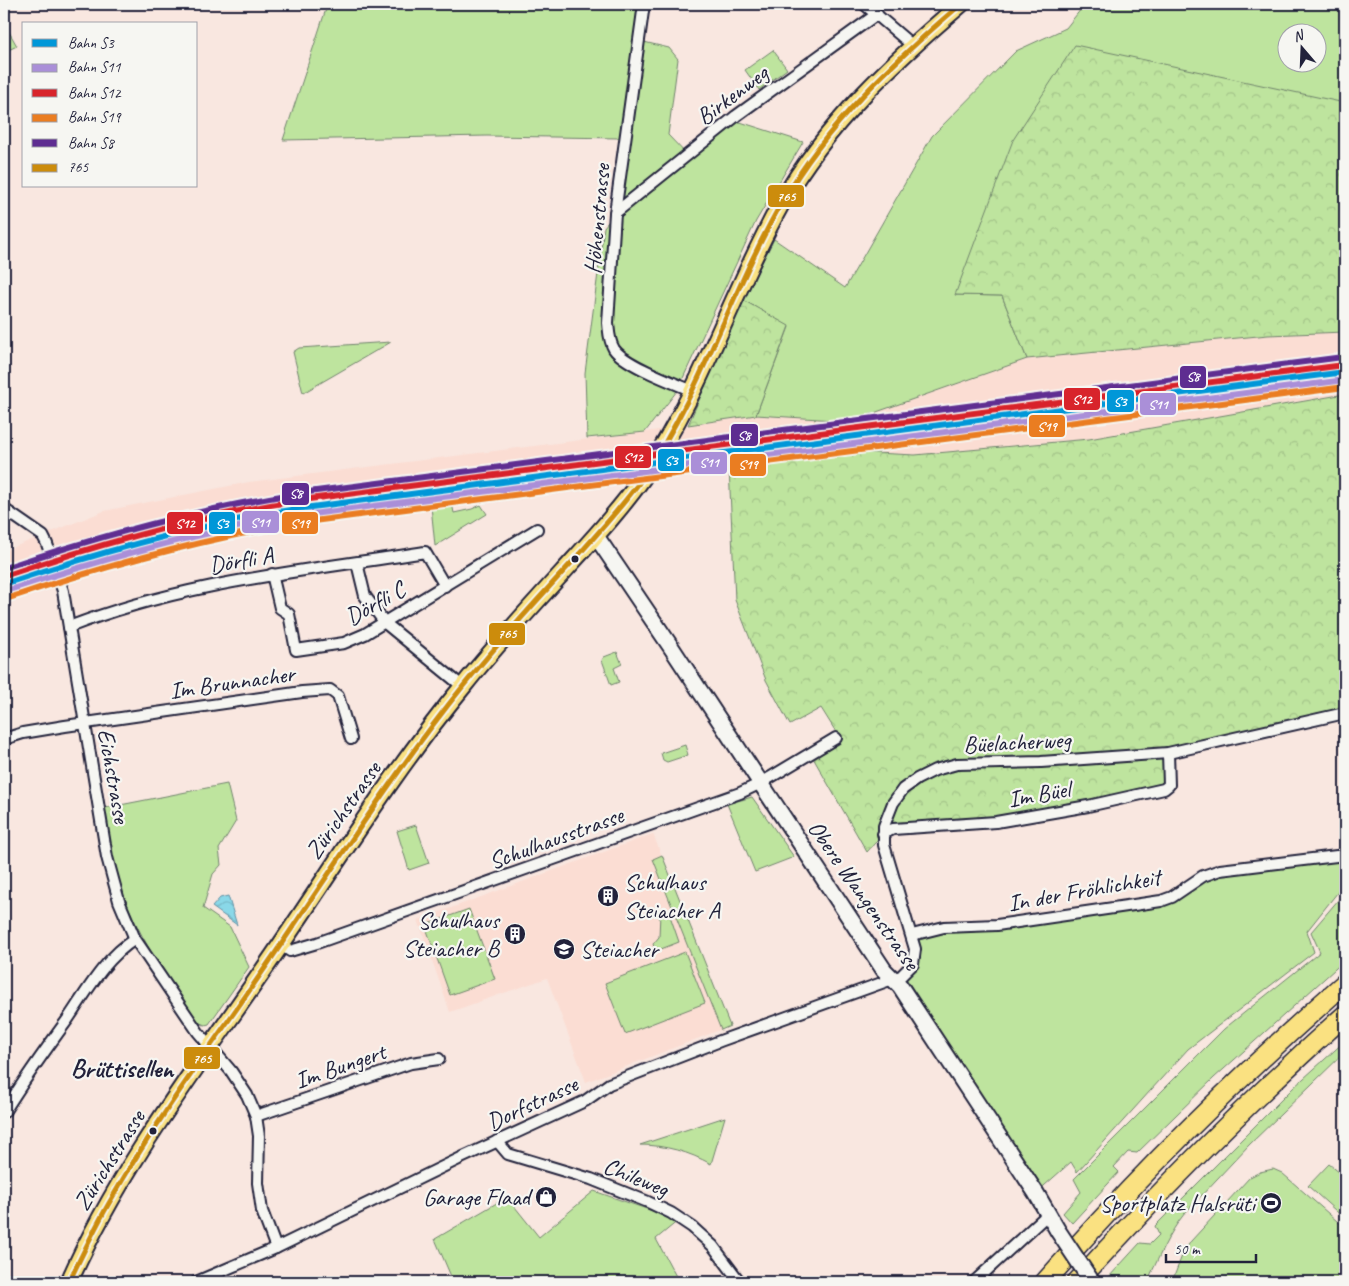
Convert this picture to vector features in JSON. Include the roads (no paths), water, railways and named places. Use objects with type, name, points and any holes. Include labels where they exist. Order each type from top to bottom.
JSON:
[{"type":"highway","points":[[1044,1282],[1112,1208],[1191,1127],[1279,1042],[1345,983]]},
{"type":"highway","points":[[1077,1282],[1201,1151],[1345,1015]]},
{"type":"main road","name":"Zürichstrasse","points":[[69,1282],[89,1238],[116,1189],[281,945],[332,866],[423,737],[462,686],[596,536],[643,477],[672,431],[774,218],[796,180],[820,145],[848,110],[913,46],[961,4]]},
{"type":"street","name":"Höhenstrasse","points":[[644,4],[615,212],[608,323],[610,339],[614,350],[630,362],[692,391]]},
{"type":"street","points":[[864,4],[913,46]]},
{"type":"street","name":"Birkenweg","points":[[615,212],[736,116],[877,14]]},
{"type":"street","name":"Eichstrasse","points":[[4,509],[43,536],[47,544],[63,591],[111,873],[125,919],[135,939],[198,1032],[243,1088],[256,1116],[259,1136],[258,1182],[260,1198],[262,1211],[276,1248]]},
{"type":"street","name":"Dörfli C","points":[[272,574],[280,608],[290,614],[296,650],[344,643],[385,623],[537,529]]},
{"type":"street","name":"Obere Wangenstrasse","points":[[596,536],[884,970],[900,986],[1092,1282]]},
{"type":"street","name":"Dörfli A","points":[[69,627],[92,618],[186,591],[272,574],[425,552],[445,586]]},
{"type":"street","points":[[357,563],[365,596],[385,623],[462,686]]},
{"type":"street","name":"Im Brunnacher","points":[[4,739],[24,733],[85,723],[302,692],[330,690],[338,696],[351,739]]},
{"type":"street","name":"Büelacherweg","points":[[892,979],[904,974],[913,964],[915,949],[884,845],[883,834],[893,803],[903,789],[917,779],[935,770],[957,764],[1041,762],[1168,753],[1345,713]]},
{"type":"street","name":"Schulhausstrasse","points":[[281,945],[290,951],[317,943],[740,793],[761,783],[836,738]]},
{"type":"street","name":"Im Büel","points":[[883,834],[893,829],[996,822],[1088,806],[1164,789],[1168,785],[1168,753]]},
{"type":"street","name":"In der Fröhlichkeit","points":[[912,935],[944,927],[997,925],[1161,901],[1172,897],[1204,876],[1220,870],[1345,855]]},
{"type":"street","points":[[4,1112],[20,1086],[98,976],[117,952],[135,939]]},
{"type":"street","name":"Dorfstrasse","points":[[196,1282],[220,1278],[276,1248],[585,1101],[609,1084],[720,1041],[892,979]]},
{"type":"street","name":"Im Bungert","points":[[256,1116],[411,1064],[438,1059]]},
{"type":"street","name":"Chileweg","points":[[497,1142],[508,1154],[608,1186],[671,1213],[692,1227],[713,1246],[740,1282]]},
{"type":"street","points":[[974,1282],[1048,1214]]},
{"type":"water","points":[[228,896],[237,925],[212,907],[220,898]]},
{"type":"rail line","name":"S8","points":[[4,568],[75,545],[147,525],[256,500],[293,494],[1343,357]]},
{"type":"rail line","name":"S12","points":[[4,576],[148,532],[220,515],[294,501],[1344,365]]},
{"type":"rail line","name":"S3","points":[[4,584],[148,540],[296,509],[1345,372]]},
{"type":"rail line","name":"S11","points":[[6,591],[78,568],[186,538],[297,516],[1345,380]]},
{"type":"rail line","name":"S19","points":[[9,598],[80,575],[152,555],[224,537],[298,523],[1345,387]]},
{"type":"place","name":"Schulhaus Steiacher A","points":[[608,896]]},
{"type":"place","name":"Schulhaus Steiacher B","points":[[515,934]]},
{"type":"place","name":"Steiacher","points":[[564,949]]},
{"type":"place","name":"Garage Flaad","points":[[546,1197]]},
{"type":"place","name":"Sportplatz Halsrüti","points":[[1271,1203]]},
{"type":"district","name":"Brüttisellen","points":[[122,1068]]}]
